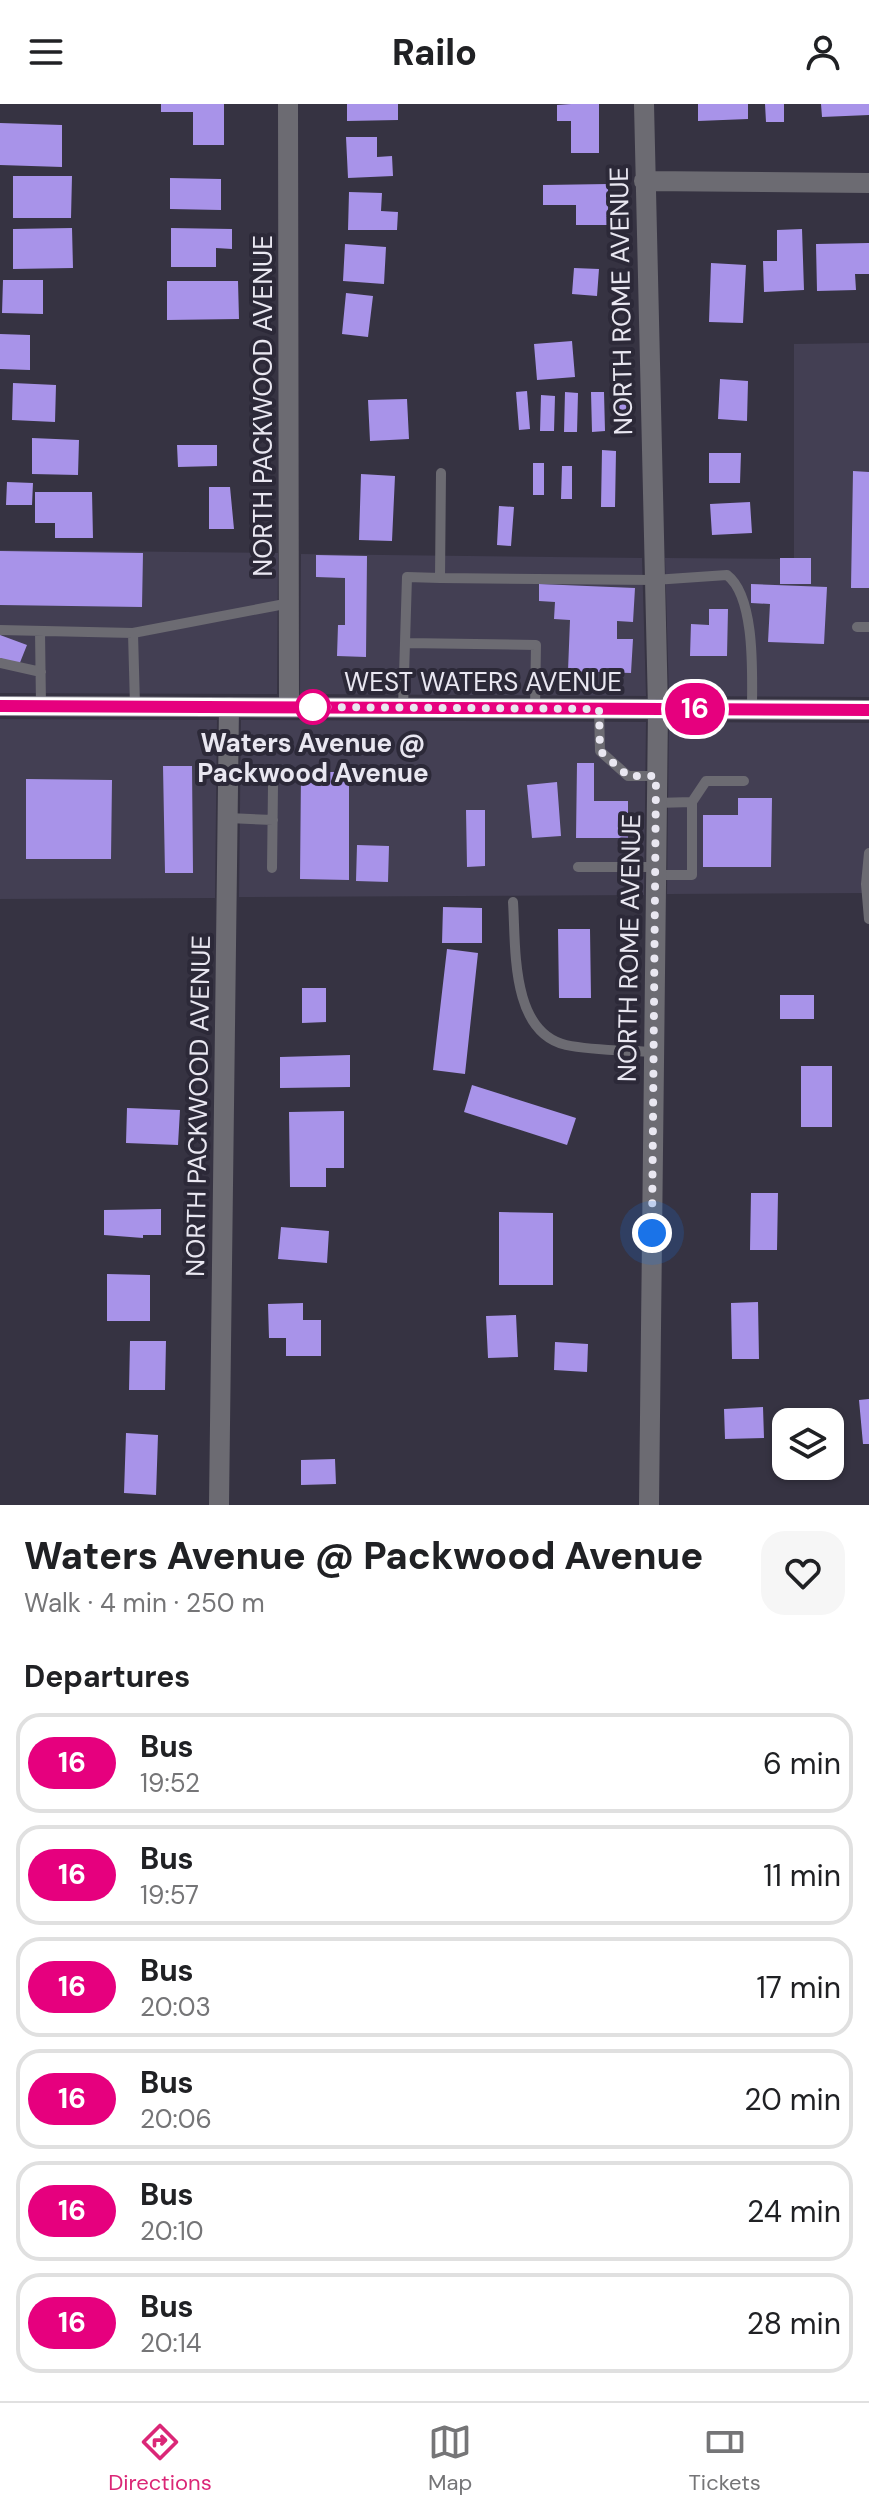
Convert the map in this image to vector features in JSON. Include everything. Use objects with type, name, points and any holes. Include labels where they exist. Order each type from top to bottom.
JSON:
[{"type":"main road","name":"WEST WATERS AVENUE","points":[[0,706],[869,710]]},
{"type":"street","name":"NORTH PACKWOOD AVENUE","points":[[288,104],[289,707]]},
{"type":"street","name":"NORTH ROME AVENUE","points":[[644,104],[658,709],[649,1505]]},
{"type":"street","points":[[644,181],[869,183]]},
{"type":"street","name":"NORTH PACKWOOD AVENUE","points":[[219,1505],[229,707]]},
{"type":"lane","points":[[440,578],[441,473]]},
{"type":"lane","points":[[403,708],[407,577],[654,580],[719,574],[732,579],[751,641],[752,709]]},
{"type":"lane","points":[[0,630],[133,633],[290,603]]},
{"type":"lane","points":[[40,631],[41,706]]},
{"type":"lane","points":[[133,633],[135,706]]},
{"type":"lane","points":[[406,643],[536,645],[535,708]]},
{"type":"lane","points":[[0,663],[41,672]]},
{"type":"lane","points":[[599,709],[600,751],[628,776],[656,776]]},
{"type":"lane","points":[[578,867],[692,875],[692,802],[706,781],[744,781]]},
{"type":"lane","points":[[272,868],[273,785]]},
{"type":"lane","points":[[656,803],[692,802]]},
{"type":"lane","points":[[228,818],[273,820]]},
{"type":"lane","points":[[869,853],[866,884],[869,919]]},
{"type":"lane","points":[[513,902],[522,996],[533,1020],[545,1033],[564,1045],[654,1052]]},
{"type":"shaded area","points":[[869,343],[869,697],[669,696],[665,558],[794,559],[794,344]]},
{"type":"shaded area","points":[[0,550],[278,553],[277,694],[0,693]]},
{"type":"shaded area","points":[[301,554],[642,558],[646,696],[300,694]]},
{"type":"shaded area","points":[[0,719],[217,720],[215,898],[0,899]]},
{"type":"shaded area","points":[[241,720],[646,722],[644,895],[239,897]]},
{"type":"shaded area","points":[[669,722],[869,723],[869,893],[667,894]]},
{"type":"building","points":[[161,104],[224,104],[224,145],[193,145],[193,112],[161,112]]},
{"type":"building","points":[[347,104],[398,104],[398,120],[347,121]]},
{"type":"building","points":[[599,104],[599,153],[571,153],[571,121],[557,121],[557,105]]},
{"type":"building","points":[[698,104],[748,104],[748,119],[698,121]]},
{"type":"building","points":[[765,104],[784,104],[784,122],[766,122]]},
{"type":"building","points":[[821,104],[869,104],[869,115],[822,117]]},
{"type":"building","points":[[0,123],[62,125],[62,167],[0,165]]},
{"type":"building","points":[[346,137],[377,137],[377,157],[392,156],[393,176],[348,178]]},
{"type":"building","points":[[13,176],[72,176],[71,218],[13,218]]},
{"type":"building","points":[[170,178],[221,179],[221,210],[170,209]]},
{"type":"building","points":[[608,184],[608,225],[576,225],[576,205],[543,205],[543,185]]},
{"type":"building","points":[[349,192],[382,193],[381,211],[398,212],[397,230],[348,230]]},
{"type":"building","points":[[72,228],[73,268],[13,269],[13,229]]},
{"type":"building","points":[[171,228],[232,229],[232,249],[216,248],[216,267],[171,267]]},
{"type":"building","points":[[802,229],[804,290],[764,292],[763,261],[777,261],[777,230]]},
{"type":"building","points":[[869,243],[869,274],[855,274],[856,290],[817,291],[816,244]]},
{"type":"building","points":[[345,244],[386,247],[384,284],[343,281]]},
{"type":"building","points":[[711,263],[746,265],[743,323],[709,322]]},
{"type":"building","points":[[574,268],[599,269],[597,296],[572,294]]},
{"type":"building","points":[[3,280],[43,280],[43,314],[2,313]]},
{"type":"building","points":[[167,281],[238,281],[239,319],[167,320]]},
{"type":"building","points":[[346,293],[373,296],[368,337],[342,334]]},
{"type":"building","points":[[0,334],[30,335],[30,370],[0,369]]},
{"type":"building","points":[[572,341],[575,377],[537,380],[534,344]]},
{"type":"building","points":[[720,379],[748,381],[747,421],[718,419]]},
{"type":"building","points":[[13,383],[56,385],[55,422],[12,420]]},
{"type":"building","points":[[616,389],[631,390],[630,431],[616,431]]},
{"type":"building","points":[[527,391],[530,429],[519,430],[516,392]]},
{"type":"building","points":[[565,392],[578,393],[577,432],[564,432]]},
{"type":"building","points":[[591,392],[604,392],[605,431],[592,432]]},
{"type":"building","points":[[541,395],[555,396],[554,431],[540,431]]},
{"type":"building","points":[[407,399],[409,439],[370,441],[368,400]]},
{"type":"building","points":[[32,438],[79,440],[78,475],[32,474]]},
{"type":"building","points":[[177,445],[217,445],[217,466],[178,467]]},
{"type":"building","points":[[602,450],[616,451],[615,507],[601,507]]},
{"type":"building","points":[[709,453],[741,453],[740,483],[709,483]]},
{"type":"building","points":[[533,463],[544,463],[544,495],[533,495]]},
{"type":"building","points":[[562,466],[572,466],[572,499],[561,499]]},
{"type":"building","points":[[853,471],[869,472],[869,588],[851,588]]},
{"type":"building","points":[[361,474],[395,476],[392,541],[359,540]]},
{"type":"building","points":[[7,482],[33,483],[32,505],[6,505]]},
{"type":"building","points":[[209,487],[230,487],[234,529],[209,529]]},
{"type":"building","points":[[35,492],[92,492],[93,538],[55,538],[55,523],[35,523]]},
{"type":"building","points":[[750,502],[752,533],[712,535],[710,504]]},
{"type":"building","points":[[499,506],[514,507],[511,546],[497,545]]},
{"type":"building","points":[[0,551],[143,553],[142,607],[0,605]]},
{"type":"building","points":[[316,555],[367,556],[366,657],[337,656],[338,625],[345,625],[345,578],[316,577]]},
{"type":"building","points":[[780,558],[811,558],[811,584],[780,584]]},
{"type":"building","points":[[539,584],[635,588],[633,622],[617,621],[617,639],[633,639],[631,673],[568,671],[570,620],[554,619],[555,602],[539,601]]},
{"type":"building","points":[[751,584],[827,587],[824,644],[768,642],[770,604],[751,603]]},
{"type":"building","points":[[709,609],[728,609],[727,656],[690,656],[691,624],[709,625]]},
{"type":"building","points":[[0,635],[27,645],[19,665],[0,658]]},
{"type":"building","points":[[577,763],[594,763],[594,801],[628,801],[628,838],[576,838]]},
{"type":"building","points":[[163,766],[192,766],[193,873],[165,873]]},
{"type":"building","points":[[301,772],[349,772],[349,880],[300,879]]},
{"type":"building","points":[[26,779],[112,780],[111,859],[26,859]]},
{"type":"building","points":[[557,782],[561,836],[532,838],[527,785]]},
{"type":"building","points":[[738,798],[772,798],[771,867],[703,867],[703,815],[738,815]]},
{"type":"building","points":[[466,810],[485,810],[485,866],[467,867]]},
{"type":"building","points":[[357,845],[389,846],[388,882],[356,881]]},
{"type":"building","points":[[443,907],[482,908],[482,943],[442,943]]},
{"type":"building","points":[[558,929],[590,929],[591,998],[559,998]]},
{"type":"building","points":[[447,949],[478,953],[465,1074],[433,1070]]},
{"type":"building","points":[[302,988],[326,988],[326,1022],[302,1023]]},
{"type":"building","points":[[780,995],[814,995],[814,1019],[780,1019]]},
{"type":"building","points":[[350,1055],[350,1087],[280,1088],[280,1057]]},
{"type":"building","points":[[801,1066],[832,1066],[832,1127],[801,1127]]},
{"type":"building","points":[[472,1085],[576,1118],[567,1145],[464,1112]]},
{"type":"building","points":[[127,1108],[180,1110],[178,1145],[126,1143]]},
{"type":"building","points":[[344,1111],[344,1168],[326,1168],[326,1187],[290,1187],[289,1112]]},
{"type":"building","points":[[751,1193],[778,1193],[777,1250],[750,1250]]},
{"type":"building","points":[[161,1209],[161,1235],[143,1235],[143,1238],[104,1235],[104,1210]]},
{"type":"building","points":[[499,1212],[553,1213],[553,1285],[499,1285]]},
{"type":"building","points":[[281,1227],[329,1231],[327,1263],[278,1259]]},
{"type":"building","points":[[107,1274],[150,1275],[150,1321],[107,1321]]},
{"type":"building","points":[[758,1302],[759,1359],[732,1359],[731,1303]]},
{"type":"building","points":[[303,1303],[303,1320],[321,1320],[321,1356],[286,1356],[286,1338],[269,1338],[268,1304]]},
{"type":"building","points":[[516,1315],[518,1357],[488,1358],[486,1316]]},
{"type":"building","points":[[130,1341],[166,1341],[165,1390],[129,1390]]},
{"type":"building","points":[[555,1342],[588,1344],[587,1372],[554,1370]]},
{"type":"building","points":[[869,1399],[869,1444],[863,1444],[859,1400]]},
{"type":"building","points":[[763,1407],[764,1438],[725,1439],[724,1409]]},
{"type":"building","points":[[126,1433],[158,1435],[156,1495],[124,1493]]},
{"type":"building","points":[[335,1459],[336,1484],[301,1485],[301,1460]]},
{"type":"bus line","name":"16","points":[[0,706],[869,710]]},
{"type":"place","name":"Waters Avenue @ Packwood Avenue","points":[[313,707]]},
{"type":"route","points":[[313,707],[599,709],[600,751],[628,776],[656,776],[652,1233]]}]
